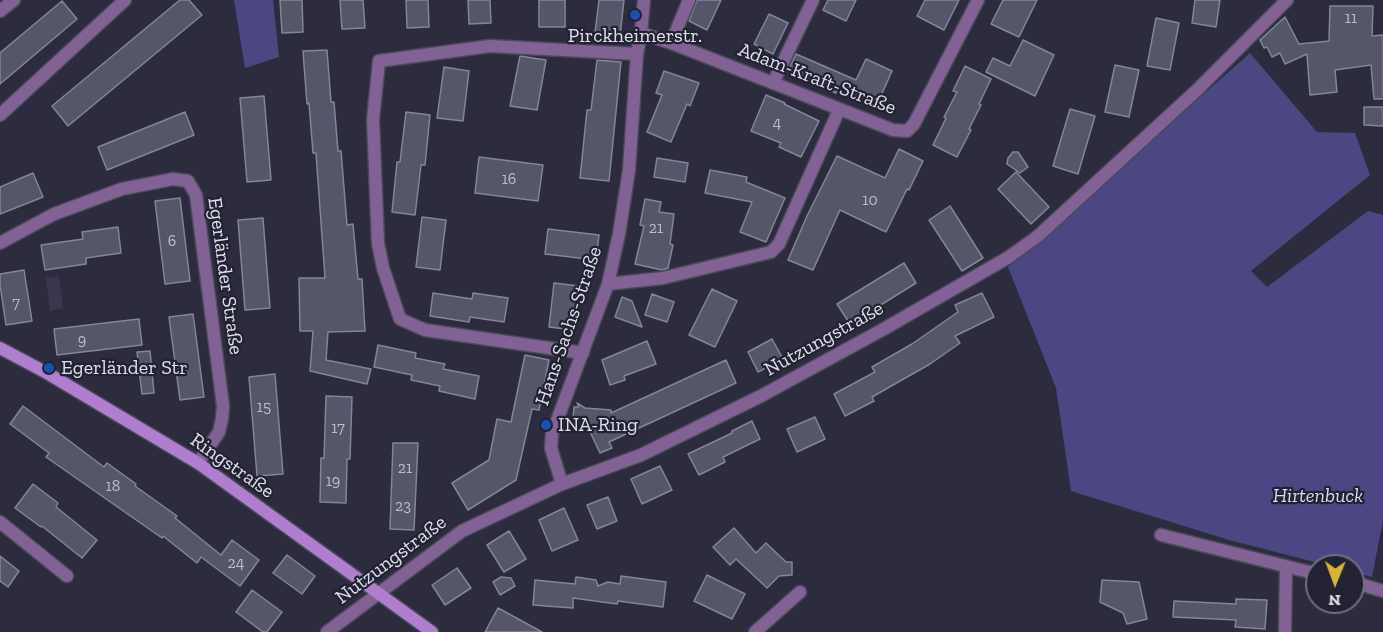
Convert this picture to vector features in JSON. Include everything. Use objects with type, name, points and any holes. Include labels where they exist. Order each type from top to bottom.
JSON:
[{"type":"street","points":[[0,12],[14,0]]},
{"type":"street","points":[[0,115],[125,0]]},
{"type":"street","name":"Hans-Sachs-Straße","points":[[562,484],[551,448],[552,434],[608,284],[619,234],[629,170],[637,54],[644,0]]},
{"type":"street","points":[[671,43],[689,0]]},
{"type":"street","points":[[772,83],[813,0]]},
{"type":"street","name":"Adam-Kraft-Straße","points":[[641,33],[893,130],[907,131],[914,124],[978,0]]},
{"type":"street","name":"Nutzungstraße","points":[[327,632],[462,531],[562,484],[641,455],[760,396],[882,330],[1009,257],[1038,236],[1188,98],[1287,0]]},
{"type":"street","points":[[583,353],[425,330],[400,319],[382,268],[378,243],[373,120],[379,61],[490,46],[637,54]]},
{"type":"street","points":[[608,284],[663,278],[771,252],[779,244],[839,110]]},
{"type":"street","name":"Egerländer Straße","points":[[0,243],[54,214],[122,189],[173,179],[188,181],[196,195],[223,406],[219,432],[198,464]]},
{"type":"street","name":"Ringstraße","points":[[0,348],[57,379],[198,464],[432,632]]},
{"type":"street","points":[[0,522],[67,576]]},
{"type":"street","points":[[1161,535],[1305,571]]},
{"type":"street","points":[[1285,632],[1286,567]]},
{"type":"street","points":[[1365,586],[1383,591]]},
{"type":"street","points":[[755,632],[800,592]]},
{"type":"shaded area","points":[[59,276],[63,308],[50,311],[46,278]]},
{"type":"green space","points":[[234,0],[273,0],[279,57],[245,68]]},
{"type":"green space","name":"Hirtenbuck","points":[[1250,53],[1317,132],[1355,133],[1370,175],[1251,271],[1267,287],[1368,211],[1383,215],[1383,520],[1372,577],[1365,575],[1365,554],[1305,554],[1305,560],[1229,540],[1071,491],[1056,388],[1008,267]]},
{"type":"building","points":[[180,0],[189,0],[202,15],[68,126],[52,106]]},
{"type":"building","points":[[280,0],[302,0],[303,32],[282,33]]},
{"type":"building","points":[[340,0],[363,0],[365,28],[342,29]]},
{"type":"building","points":[[406,0],[428,0],[429,27],[407,28]]},
{"type":"building","points":[[468,0],[490,0],[491,23],[469,24]]},
{"type":"building","points":[[539,0],[565,0],[565,27],[539,27]]},
{"type":"building","points":[[599,0],[624,0],[620,36],[595,33]]},
{"type":"building","points":[[697,0],[721,0],[707,30],[689,21]]},
{"type":"building","points":[[828,0],[856,0],[846,21],[823,10]]},
{"type":"building","points":[[925,0],[959,0],[944,30],[917,16]]},
{"type":"building","points":[[1003,0],[1037,0],[1019,37],[991,24]]},
{"type":"building","points":[[1195,0],[1220,0],[1216,27],[1192,23]]},
{"type":"building","points":[[62,1],[77,19],[0,84],[0,53]]},
{"type":"building","points":[[1330,6],[1373,6],[1372,36],[1383,35],[1383,99],[1374,99],[1371,65],[1335,70],[1337,92],[1310,95],[1307,54],[1285,64],[1280,53],[1272,57],[1267,47],[1264,48],[1260,40],[1285,17],[1299,44],[1329,41]]},
{"type":"building","points":[[769,14],[788,23],[773,54],[754,44]]},
{"type":"building","points":[[1156,18],[1179,23],[1170,70],[1147,66]]},
{"type":"building","points":[[1023,40],[1054,55],[1035,96],[986,72],[993,58],[1010,66]]},
{"type":"building","points":[[327,50],[331,102],[334,102],[338,151],[341,151],[347,225],[353,224],[358,279],[362,279],[365,331],[328,332],[326,360],[371,369],[367,384],[310,371],[313,331],[300,331],[299,278],[325,278],[316,153],[313,153],[303,51]]},
{"type":"building","points":[[796,54],[856,80],[866,59],[892,71],[876,107],[837,90],[836,93],[788,71]]},
{"type":"building","points":[[520,56],[546,60],[537,110],[510,106]]},
{"type":"building","points":[[597,60],[621,62],[609,181],[580,178],[587,110],[591,110]]},
{"type":"building","points":[[1115,65],[1139,70],[1129,117],[1105,112]]},
{"type":"building","points":[[965,66],[991,79],[969,129],[971,130],[957,157],[933,145],[957,92],[953,91]]},
{"type":"building","points":[[444,67],[469,71],[463,121],[437,118]]},
{"type":"building","points":[[664,71],[699,83],[690,106],[687,104],[671,142],[647,132],[662,95],[656,93]]},
{"type":"building","points":[[766,95],[819,121],[801,157],[779,147],[781,143],[751,131]]},
{"type":"building","points":[[264,96],[271,180],[247,182],[240,98]]},
{"type":"building","points":[[1364,107],[1383,107],[1383,126],[1364,125]]},
{"type":"building","points":[[1070,109],[1095,116],[1078,174],[1053,166]]},
{"type":"building","points":[[185,112],[194,135],[107,170],[98,147]]},
{"type":"building","points":[[406,112],[430,115],[425,165],[421,165],[415,215],[392,212],[397,162],[400,162]]},
{"type":"building","points":[[899,149],[923,161],[886,232],[840,210],[813,270],[788,260],[837,156],[885,178]]},
{"type":"building","points":[[1013,152],[1018,152],[1028,167],[1020,173],[1007,164]]},
{"type":"building","points":[[479,157],[543,165],[538,201],[475,193]]},
{"type":"building","points":[[657,158],[688,163],[685,182],[654,177]]},
{"type":"building","points":[[710,170],[747,177],[746,182],[785,198],[766,242],[740,232],[752,202],[705,193]]},
{"type":"building","points":[[1016,172],[1049,207],[1031,224],[998,189]]},
{"type":"building","points":[[33,173],[43,197],[0,214],[0,187]]},
{"type":"building","points":[[180,198],[190,281],[165,284],[155,201]]},
{"type":"building","points":[[645,199],[661,202],[659,212],[674,214],[670,244],[673,245],[668,268],[662,270],[635,264],[644,226],[640,225]]},
{"type":"building","points":[[950,206],[983,258],[962,271],[929,220]]},
{"type":"building","points":[[422,217],[446,220],[440,270],[416,267]]},
{"type":"building","points":[[263,218],[270,308],[245,310],[238,220]]},
{"type":"building","points":[[118,227],[121,253],[86,258],[86,264],[45,270],[41,245],[83,239],[82,232]]},
{"type":"building","points":[[548,229],[599,235],[596,260],[545,254]]},
{"type":"building","points":[[904,263],[916,283],[850,324],[837,304]]},
{"type":"building","points":[[24,270],[32,321],[6,325],[0,274]]},
{"type":"building","points":[[554,283],[579,286],[574,330],[549,327]]},
{"type":"building","points":[[712,289],[737,301],[715,347],[689,335]]},
{"type":"building","points":[[433,293],[472,299],[473,293],[508,298],[504,322],[470,317],[469,322],[430,316]]},
{"type":"building","points":[[982,293],[994,317],[955,336],[960,343],[930,364],[872,397],[874,401],[845,416],[834,394],[875,372],[872,367],[912,344],[958,312],[955,305]]},
{"type":"building","points":[[652,294],[674,302],[667,322],[645,315]]},
{"type":"building","points":[[622,297],[632,301],[642,327],[615,317]]},
{"type":"building","points":[[193,314],[204,397],[180,400],[169,317]]},
{"type":"building","points":[[139,319],[142,345],[57,355],[54,329]]},
{"type":"building","points":[[772,339],[783,359],[758,372],[748,352]]},
{"type":"building","points":[[647,341],[656,364],[624,376],[625,380],[610,385],[602,360]]},
{"type":"building","points":[[378,345],[416,353],[415,358],[445,364],[443,369],[479,376],[475,399],[439,391],[440,386],[411,380],[412,375],[374,367]]},
{"type":"building","points":[[150,351],[154,393],[142,394],[137,352]]},
{"type":"building","points":[[525,355],[549,360],[539,410],[532,409],[516,480],[468,510],[452,483],[489,460],[497,419],[511,422]]},
{"type":"building","points":[[726,360],[736,383],[609,442],[612,448],[600,453],[584,419],[573,419],[574,407],[579,407],[577,403],[585,408],[611,410],[611,413]]},
{"type":"building","points":[[275,374],[283,474],[257,476],[249,377]]},
{"type":"building","points":[[326,396],[352,397],[346,503],[320,502]]},
{"type":"building","points":[[23,406],[104,467],[107,463],[136,484],[135,486],[177,516],[175,518],[221,555],[232,540],[259,560],[240,586],[201,557],[197,563],[163,536],[162,538],[46,457],[49,453],[10,424]]},
{"type":"building","points":[[815,417],[825,439],[797,452],[787,429]]},
{"type":"building","points":[[752,421],[760,439],[723,457],[725,462],[699,475],[688,454]]},
{"type":"building","points":[[393,443],[418,443],[414,530],[390,529]]},
{"type":"building","points":[[660,466],[672,490],[642,504],[631,479]]},
{"type":"building","points":[[33,484],[58,503],[56,507],[97,540],[82,558],[15,508]]},
{"type":"building","points":[[608,497],[617,521],[597,529],[587,505]]},
{"type":"building","points":[[564,508],[578,540],[552,551],[539,520]]},
{"type":"building","points":[[734,528],[756,553],[766,543],[786,562],[792,562],[792,575],[779,576],[767,588],[736,559],[730,565],[713,547]]},
{"type":"building","points":[[509,531],[526,559],[504,572],[487,545]]},
{"type":"building","points":[[287,555],[315,576],[302,594],[273,573]]},
{"type":"building","points":[[0,556],[19,571],[8,587],[0,581]]},
{"type":"building","points":[[457,568],[471,588],[445,605],[432,585]]},
{"type":"building","points":[[707,575],[745,594],[732,619],[694,601]]},
{"type":"building","points":[[621,576],[666,582],[663,607],[573,598],[573,608],[533,605],[535,580],[575,584],[576,577],[596,580],[598,586],[608,582],[620,584]]},
{"type":"building","points":[[501,577],[511,578],[515,586],[500,595],[493,582]]},
{"type":"building","points":[[1102,580],[1139,582],[1147,619],[1127,624],[1123,613],[1100,602]]},
{"type":"building","points":[[252,590],[282,612],[267,632],[263,632],[236,612]]},
{"type":"building","points":[[1236,599],[1267,600],[1265,629],[1235,627],[1236,620],[1173,617],[1174,601],[1236,604]]},
{"type":"building","points":[[498,608],[542,632],[485,632]]},
{"type":"place","name":"Pirckheimerstr.","points":[[635,15]]},
{"type":"place","name":"Egerländer Str","points":[[49,368]]},
{"type":"place","name":"INA-Ring","points":[[546,425]]}]
